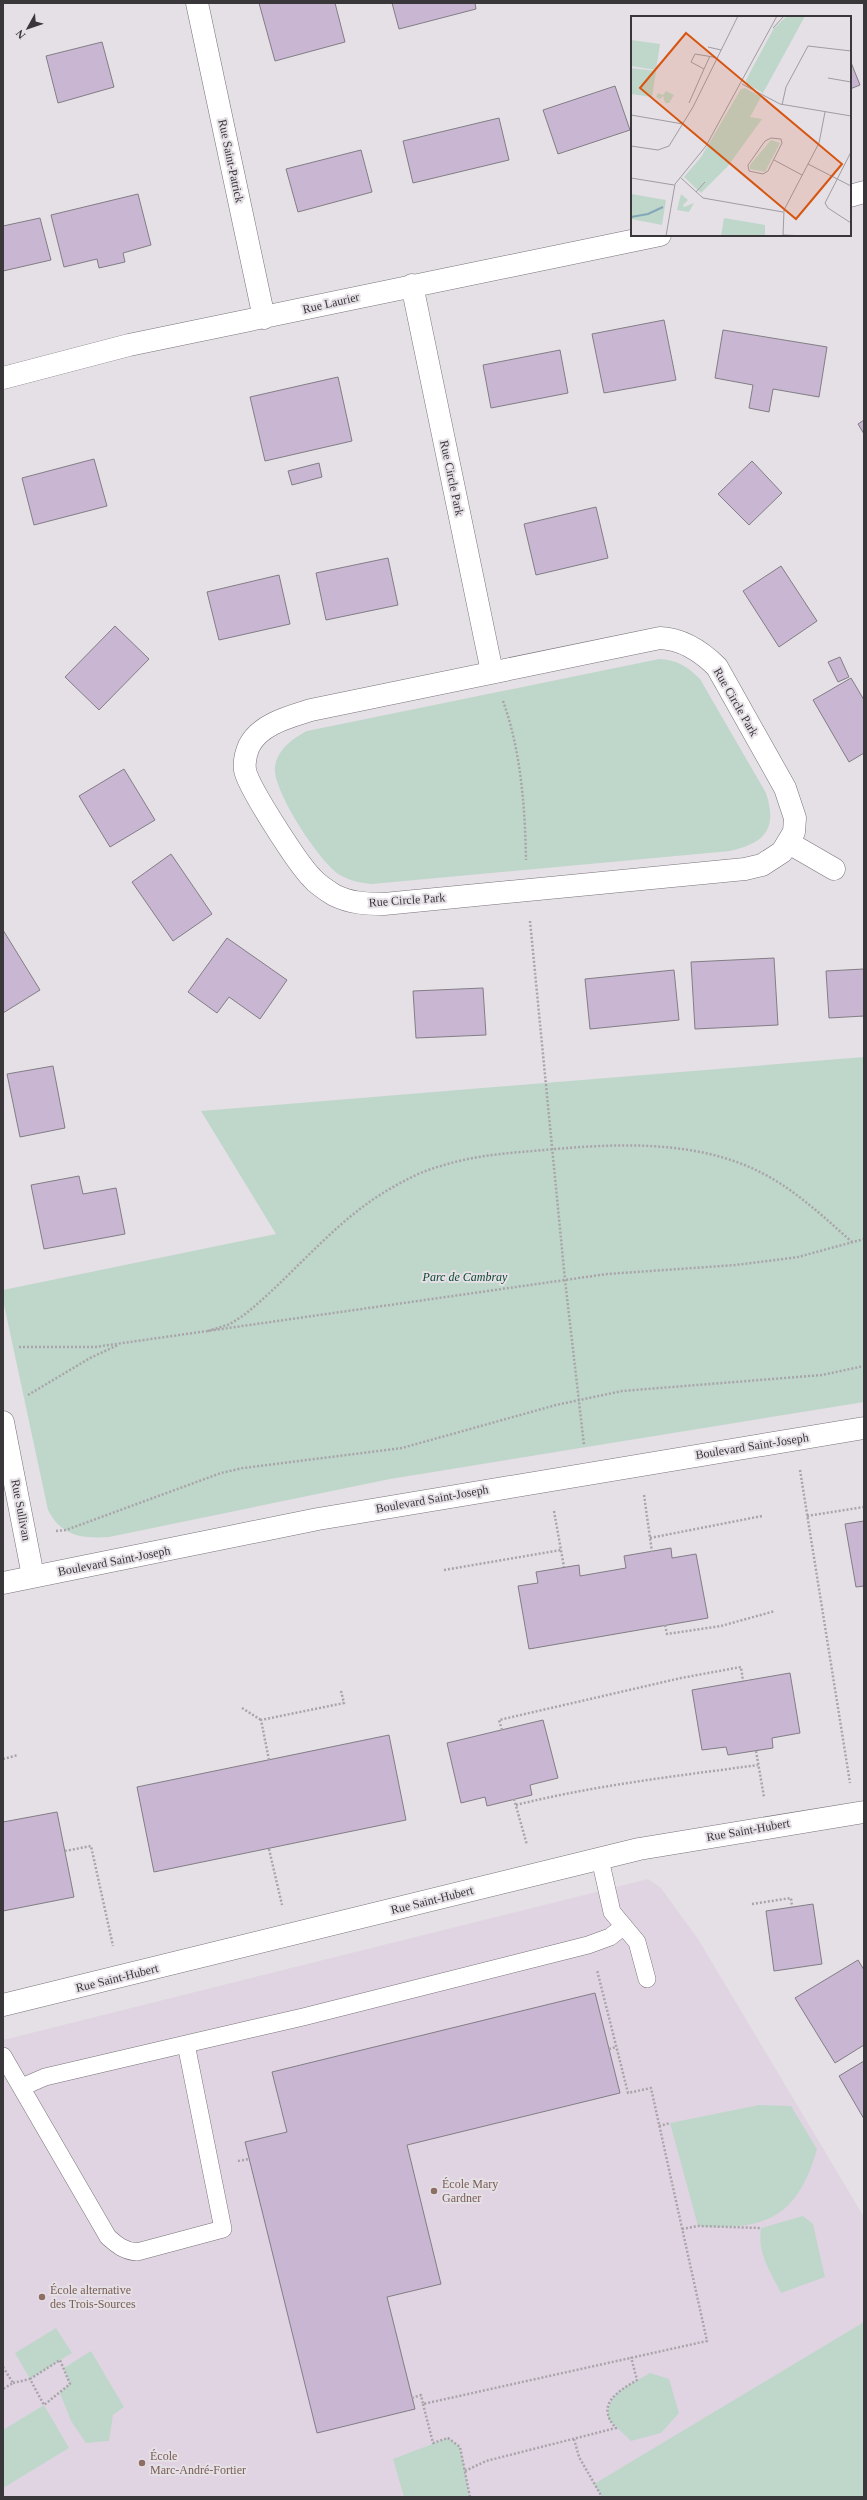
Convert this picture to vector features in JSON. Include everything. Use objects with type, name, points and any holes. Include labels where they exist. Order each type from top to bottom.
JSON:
[{"type":"street","name":"Rue Saint-Patrick","points":[[197,3],[264,318]]},
{"type":"street","points":[[851,196],[864,192]]},
{"type":"street","name":"Rue Laurier","points":[[3,378],[121,347],[264,318],[412,285],[655,236]]},
{"type":"street","name":"Rue Circle Park","points":[[412,285],[492,672]]},
{"type":"street","name":"Rue Circle Park","points":[[670,639],[695,649],[717,667],[785,788],[796,818],[794,832],[789,843],[772,860],[745,869],[384,904],[350,902],[334,895],[312,878],[256,794],[245,769],[246,758],[250,746],[258,734],[271,725],[288,717],[311,710],[492,672],[646,640],[670,639]]},
{"type":"street","points":[[789,843],[834,869]]},
{"type":"street","name":"Rue Sullivan","points":[[3,1422],[34,1576]]},
{"type":"street","name":"Boulevard Saint-Joseph","points":[[3,1583],[318,1519],[454,1495],[864,1428]]},
{"type":"street","name":"Rue Saint-Hubert","points":[[3,2005],[639,1849],[768,1826],[864,1812]]},
{"type":"lane","points":[[600,1858],[612,1912],[637,1942],[647,1979]]},
{"type":"lane","points":[[22,2087],[45,2077],[303,2017],[588,1945],[610,1938],[624,1926]]},
{"type":"lane","points":[[3,2056],[108,2237],[118,2246],[127,2251],[137,2252],[224,2229],[186,2044]]},
{"type":"path","points":[[492,672],[510,719],[519,767],[525,824],[526,890]]},
{"type":"path","points":[[530,919],[551,1149],[580,1399],[584,1447]]},
{"type":"path","points":[[198,1334],[230,1324],[244,1315],[347,1220],[386,1191],[417,1174],[470,1158],[551,1149],[611,1145],[664,1147],[705,1154],[742,1164],[779,1181],[804,1199],[852,1242]]},
{"type":"path","points":[[19,1347],[95,1348],[607,1274],[764,1262],[798,1257],[864,1239]]},
{"type":"path","points":[[28,1396],[90,1358],[122,1344]]},
{"type":"path","points":[[66,1530],[221,1473],[260,1464],[402,1448],[580,1399],[644,1388],[822,1375],[864,1366]]},
{"type":"path","points":[[799,1467],[851,1790]]},
{"type":"path","points":[[643,1493],[652,1552]]},
{"type":"path","points":[[807,1516],[864,1507]]},
{"type":"path","points":[[554,1509],[564,1567]]},
{"type":"path","points":[[650,1538],[762,1516]]},
{"type":"path","points":[[444,1570],[561,1550]]},
{"type":"path","points":[[665,1625],[667,1634],[721,1626],[775,1611]]},
{"type":"path","points":[[502,1730],[499,1720],[681,1678],[741,1667],[743,1681]]},
{"type":"path","points":[[242,1708],[261,1720],[344,1703],[341,1691]]},
{"type":"path","points":[[261,1720],[269,1760]]},
{"type":"path","points":[[756,1751],[768,1826]]},
{"type":"path","points":[[3,1759],[18,1756]]},
{"type":"path","points":[[516,1805],[568,1792],[614,1784],[758,1765]]},
{"type":"path","points":[[65,1851],[91,1846],[120,1977]]},
{"type":"path","points":[[752,1904],[791,1898],[792,1906]]},
{"type":"path","points":[[423,2404],[707,2341],[651,2088],[628,2093],[596,1968]]},
{"type":"path","points":[[609,2049],[616,2047]]},
{"type":"path","points":[[659,2126],[670,2123]]},
{"type":"path","points":[[682,2229],[698,2226],[761,2228]]},
{"type":"path","points":[[465,2471],[486,2461],[616,2428],[608,2419],[607,2410],[615,2394],[637,2380],[631,2357]]},
{"type":"path","points":[[3,2389],[12,2383],[30,2378],[60,2360],[70,2384],[44,2405],[30,2378]]},
{"type":"path","points":[[3,2367],[12,2383]]},
{"type":"path","points":[[412,2398],[421,2395],[433,2444],[448,2438],[460,2447],[470,2497]]},
{"type":"path","points":[[574,2439],[579,2457],[602,2497]]},
{"type":"shaded area","name":"École Mary Gardner","points":[[648,1879],[661,1888],[698,1939],[864,2217],[864,2497],[3,2497],[3,2040]]},
{"type":"green space","points":[[659,659],[681,664],[700,679],[766,793],[770,817],[769,826],[765,833],[752,844],[730,851],[372,884],[364,883],[344,877],[331,868],[310,842],[299,825],[281,792],[276,778],[276,761],[282,750],[296,737],[307,731]]},
{"type":"green space","name":"Parc de Cambray","points":[[864,1057],[864,1402],[390,1479],[109,1537],[90,1537],[73,1534],[53,1519],[48,1510],[3,1300],[3,1290],[276,1234],[201,1111]]},
{"type":"green space","points":[[759,2105],[791,2106],[817,2149],[809,2172],[800,2191],[788,2205],[775,2215],[760,2222],[742,2226],[698,2226],[670,2123]]},
{"type":"green space","points":[[803,2216],[813,2224],[825,2277],[781,2293],[765,2262],[761,2246],[761,2228]]},
{"type":"green space","points":[[864,2322],[864,2497],[602,2497],[594,2484]]},
{"type":"green space","points":[[56,2328],[72,2353],[30,2379],[15,2353]]},
{"type":"green space","points":[[91,2351],[124,2407],[113,2415],[109,2441],[86,2443],[71,2421],[60,2393],[70,2384],[64,2368]]},
{"type":"green space","points":[[650,2373],[669,2379],[679,2413],[661,2433],[631,2441],[608,2419],[608,2410],[611,2402],[621,2390]]},
{"type":"green space","points":[[44,2405],[69,2448],[3,2488],[3,2430]]},
{"type":"green space","points":[[448,2438],[460,2447],[470,2497],[404,2497],[393,2459]]},
{"type":"building","points":[[259,3],[335,3],[345,42],[275,61]]},
{"type":"building","points":[[392,3],[475,3],[476,9],[399,29]]},
{"type":"building","points":[[102,42],[114,87],[58,103],[46,56]]},
{"type":"building","points":[[851,62],[860,85],[851,89]]},
{"type":"building","points":[[615,86],[630,130],[558,154],[543,110]]},
{"type":"building","points":[[499,118],[509,160],[413,183],[403,141]]},
{"type":"building","points":[[361,150],[372,192],[298,212],[286,169]]},
{"type":"building","points":[[138,194],[151,245],[123,253],[125,262],[99,268],[97,259],[64,267],[51,215]]},
{"type":"building","points":[[40,218],[51,260],[3,271],[3,226]]},
{"type":"building","points":[[664,320],[676,380],[604,393],[592,334]]},
{"type":"building","points":[[723,330],[827,347],[819,397],[773,389],[769,412],[749,408],[753,385],[715,378]]},
{"type":"building","points":[[560,350],[568,393],[491,408],[483,365]]},
{"type":"building","points":[[338,377],[352,441],[265,461],[250,397]]},
{"type":"building","points":[[864,420],[864,434],[858,424]]},
{"type":"building","points":[[94,459],[107,506],[34,525],[22,478]]},
{"type":"building","points":[[752,461],[782,493],[749,525],[718,494]]},
{"type":"building","points":[[319,463],[322,477],[292,485],[288,471]]},
{"type":"building","points":[[596,507],[608,558],[536,575],[524,524]]},
{"type":"building","points":[[388,558],[398,605],[326,620],[316,573]]},
{"type":"building","points":[[781,566],[817,621],[779,647],[743,591]]},
{"type":"building","points":[[279,575],[290,624],[219,640],[207,592]]},
{"type":"building","points":[[115,626],[149,659],[99,710],[65,677]]},
{"type":"building","points":[[840,657],[849,677],[838,682],[828,662]]},
{"type":"building","points":[[851,678],[864,700],[864,753],[849,762],[813,700]]},
{"type":"building","points":[[124,769],[155,820],[110,847],[79,796]]},
{"type":"building","points":[[171,854],[212,914],[173,941],[132,882]]},
{"type":"building","points":[[3,930],[40,990],[3,1013]]},
{"type":"building","points":[[227,938],[287,980],[260,1019],[229,997],[217,1013],[188,992]]},
{"type":"building","points":[[774,958],[778,1025],[695,1029],[691,962]]},
{"type":"building","points":[[864,969],[864,1016],[829,1018],[826,971]]},
{"type":"building","points":[[674,970],[679,1020],[590,1029],[585,979]]},
{"type":"building","points":[[483,988],[486,1035],[416,1038],[413,991]]},
{"type":"building","points":[[53,1066],[65,1128],[20,1137],[7,1074]]},
{"type":"building","points":[[79,1176],[83,1194],[116,1188],[125,1234],[44,1249],[31,1185]]},
{"type":"building","points":[[864,1521],[864,1586],[856,1587],[845,1524]]},
{"type":"building","points":[[671,1548],[672,1558],[696,1554],[708,1618],[529,1649],[518,1586],[538,1583],[536,1572],[579,1565],[580,1576],[626,1568],[624,1556]]},
{"type":"building","points":[[790,1673],[800,1733],[772,1738],[773,1748],[728,1755],[726,1747],[702,1750],[692,1690]]},
{"type":"building","points":[[543,1720],[558,1778],[530,1785],[532,1795],[487,1806],[485,1797],[461,1803],[447,1743]]},
{"type":"building","points":[[389,1735],[406,1820],[154,1872],[137,1787]]},
{"type":"building","points":[[57,1812],[74,1897],[3,1911],[3,1822]]},
{"type":"building","points":[[813,1904],[822,1964],[774,1971],[766,1911]]},
{"type":"building","points":[[858,1960],[864,1970],[864,2045],[835,2063],[795,1998]]},
{"type":"building","points":[[595,1993],[620,2093],[407,2145],[441,2284],[387,2297],[415,2409],[317,2433],[245,2142],[287,2132],[272,2072]]},
{"type":"building","points":[[864,2061],[864,2119],[839,2076]]},
{"type":"place","name":"École Mary Gardner","points":[[434,2191]]},
{"type":"place","name":"École alternative des Trois-Sources","points":[[42,2297]]},
{"type":"place","name":"École Marc-André-Fortier","points":[[142,2463]]}]
